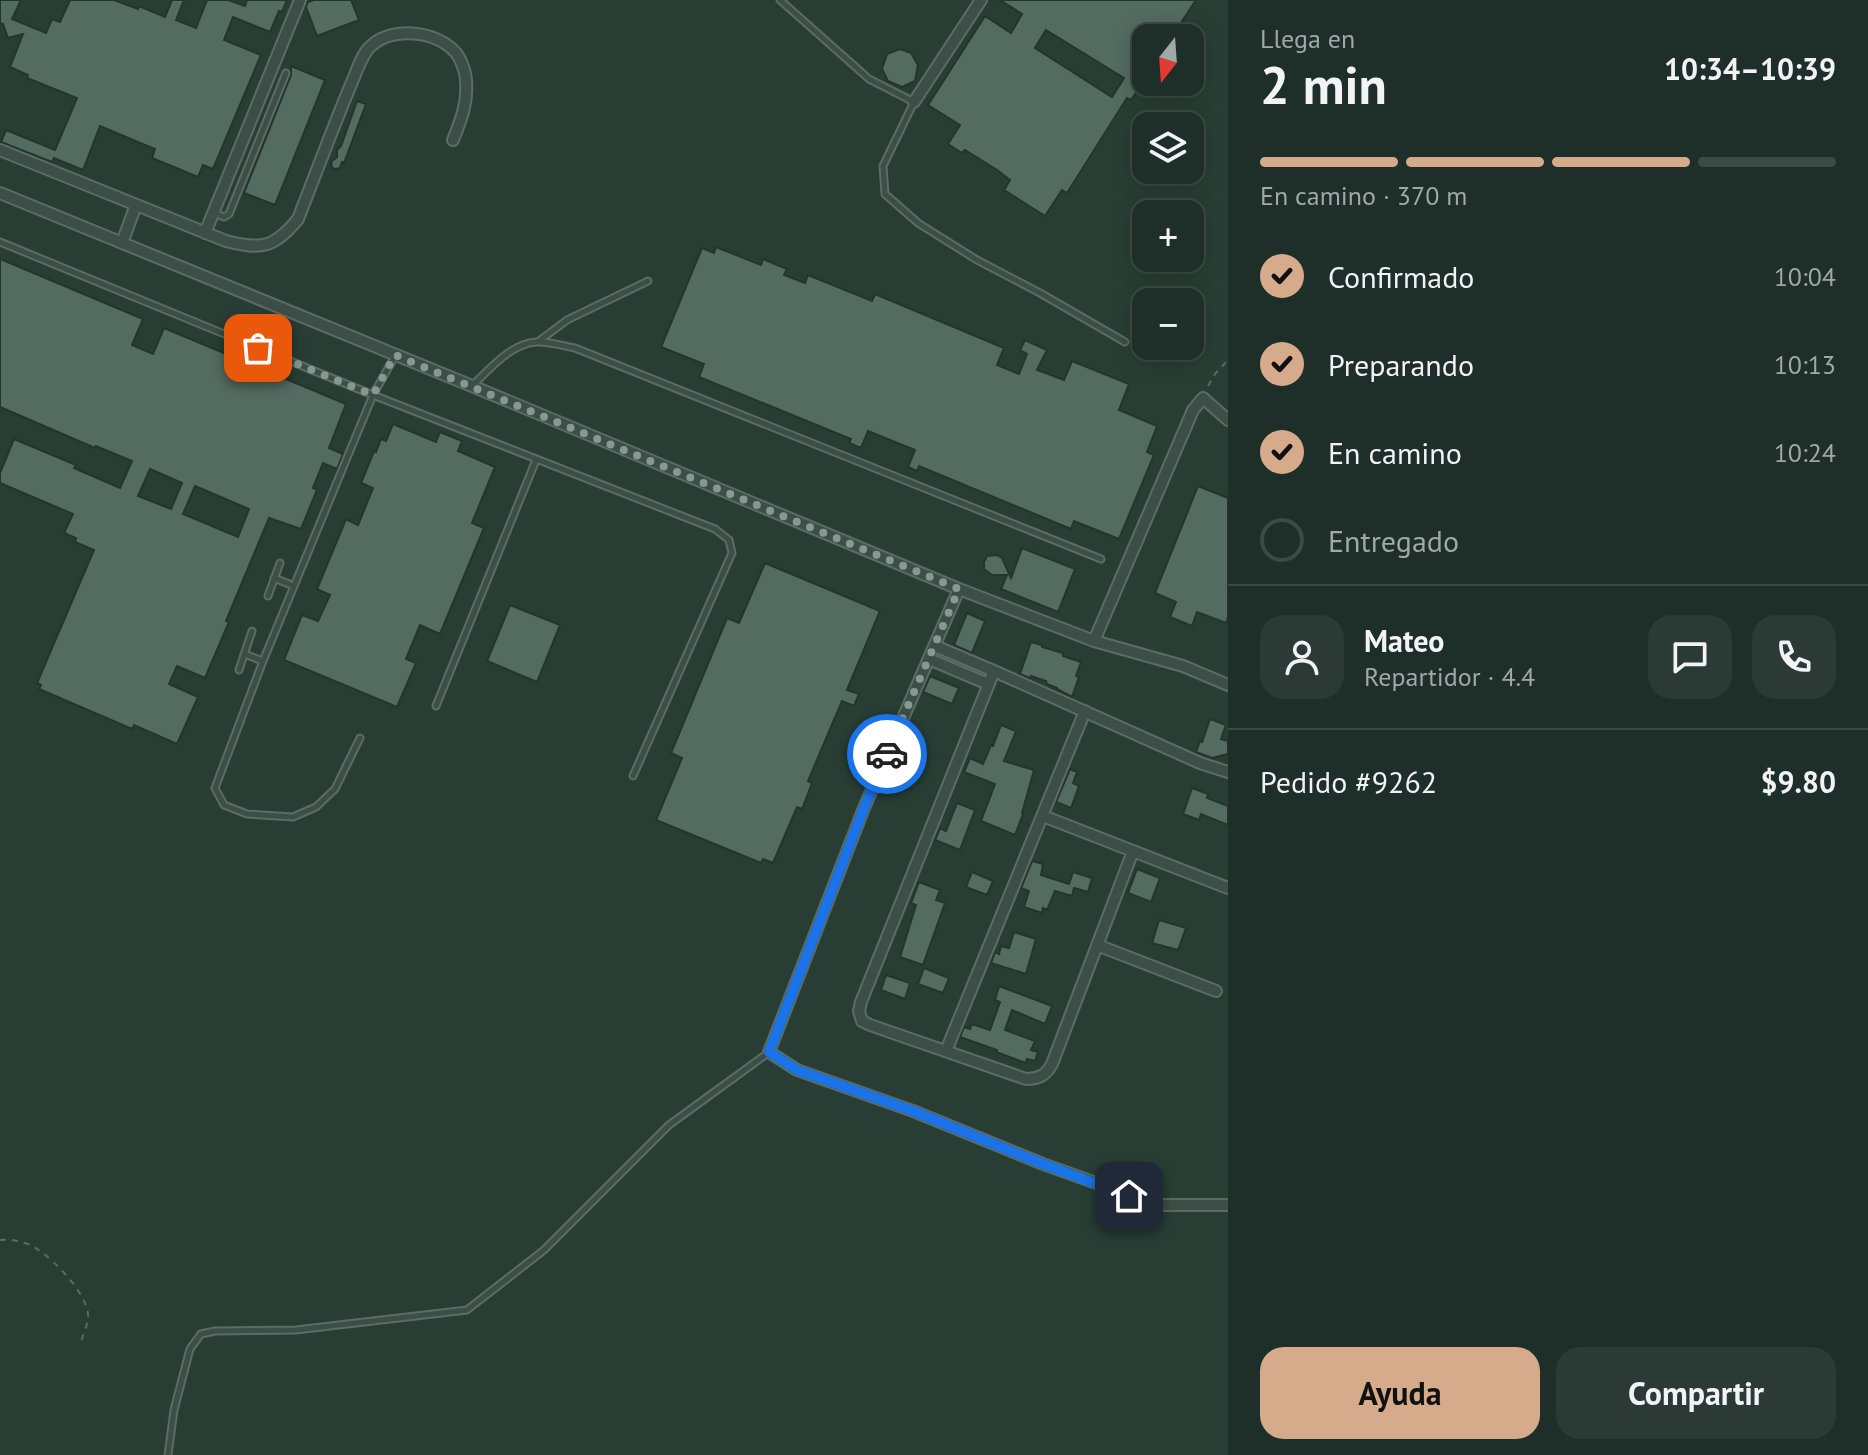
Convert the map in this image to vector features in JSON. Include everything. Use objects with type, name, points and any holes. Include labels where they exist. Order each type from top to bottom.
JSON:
[{"type":"street","points":[[205,233],[300,0]]},
{"type":"street","points":[[914,102],[981,0]]},
{"type":"street","points":[[0,150],[205,233],[251,247],[271,243],[286,234],[298,219],[358,67],[370,45],[390,35],[414,33],[437,39],[457,53],[466,78],[466,106],[453,140]]},
{"type":"street","points":[[0,193],[959,589],[1094,641],[1183,666],[1228,685]]},
{"type":"street","points":[[122,243],[136,205]]},
{"type":"street","points":[[1094,641],[1193,410],[1203,398],[1228,420]]},
{"type":"street","points":[[959,589],[864,808],[769,1052],[797,1070],[913,1111],[1153,1205],[1228,1205]]},
{"type":"street","points":[[935,646],[1200,763],[1228,772]]},
{"type":"street","points":[[929,659],[988,684]]},
{"type":"street","points":[[994,671],[861,1002],[859,1011],[862,1021],[1026,1079],[1042,1076],[1052,1064],[1133,851]]},
{"type":"street","points":[[946,1051],[1085,711]]},
{"type":"street","points":[[1043,816],[1228,888]]},
{"type":"street","points":[[1097,945],[1216,991]]},
{"type":"lane","points":[[780,0],[869,79],[914,102],[883,166],[885,194],[918,223],[965,253],[1125,342]]},
{"type":"lane","points":[[213,213],[224,217],[229,214],[286,73]]},
{"type":"lane","points":[[0,242],[373,395],[715,529],[729,540],[732,553],[633,776]]},
{"type":"lane","points":[[538,342],[567,320],[648,281]]},
{"type":"lane","points":[[472,386],[520,346],[538,342],[575,348],[1101,559]]},
{"type":"lane","points":[[360,738],[335,789],[316,807],[293,817],[247,814],[224,805],[215,788],[263,661],[373,395],[395,355]]},
{"type":"lane","points":[[436,706],[536,460]]},
{"type":"lane","points":[[268,596],[280,563]]},
{"type":"lane","points":[[274,578],[294,586]]},
{"type":"lane","points":[[239,670],[252,631]]},
{"type":"lane","points":[[244,654],[263,661]]},
{"type":"lane","points":[[168,1455],[174,1410],[190,1349],[201,1334],[215,1331],[296,1330],[467,1310],[544,1250],[669,1125],[769,1052]]},
{"type":"path","points":[[1203,398],[1215,374],[1228,360]]},
{"type":"path","points":[[0,1240],[27,1243],[60,1268],[72,1283],[84,1299],[89,1316],[81,1342]]},
{"type":"building","points":[[0,0],[21,0],[12,19],[46,33],[52,19],[60,22],[70,0],[114,0],[165,17],[172,0],[184,0],[176,20],[196,28],[207,0],[228,0],[245,6],[247,0],[287,0],[270,32],[233,17],[224,40],[261,55],[213,169],[203,165],[198,177],[152,158],[155,149],[100,126],[83,170],[54,158],[52,162],[1,142],[6,130],[55,150],[77,98],[27,78],[28,75],[10,67],[23,34],[8,38],[0,23]]},
{"type":"building","points":[[351,0],[359,20],[317,36],[306,7],[308,2]]},
{"type":"building","points":[[1000,0],[1196,0],[1180,24],[1132,24],[1134,96],[1131,100],[1127,98],[1067,193],[1062,190],[1045,216],[1004,190],[1010,180],[997,170],[965,150],[962,153],[948,144],[960,125],[928,105],[985,16],[1011,33],[1022,14]],"holes":[[[1046,30],[1124,78],[1112,97],[1035,48]]]},
{"type":"building","points":[[900,49],[911,53],[918,65],[915,81],[902,87],[888,81],[882,69],[887,54]]},
{"type":"building","points":[[291,66],[325,80],[275,205],[244,193],[291,75]]},
{"type":"building","points":[[357,101],[366,104],[344,163],[340,168],[332,168],[331,162],[337,157]]},
{"type":"building","points":[[716,247],[761,265],[763,259],[787,269],[784,275],[805,283],[808,275],[872,301],[875,294],[1004,348],[997,365],[1019,374],[1027,354],[1020,350],[1025,340],[1047,350],[1037,370],[1064,380],[1072,361],[1129,384],[1119,410],[1157,426],[1147,452],[1154,455],[1119,539],[1074,521],[1071,529],[919,466],[917,471],[908,467],[915,450],[868,431],[861,448],[849,443],[851,439],[699,377],[704,364],[661,347],[702,248],[714,253]]},
{"type":"building","points":[[0,259],[143,319],[132,345],[153,354],[164,328],[346,404],[329,448],[343,454],[337,469],[323,463],[313,488],[317,490],[301,529],[269,518],[205,678],[177,666],[169,684],[198,697],[177,744],[134,725],[132,729],[39,689],[41,685],[37,683],[94,550],[75,542],[76,538],[64,533],[73,514],[0,483],[0,473],[14,439],[76,465],[74,468],[120,488],[132,461],[0,407]],"holes":[[[150,469],[182,483],[171,509],[138,496]],[[195,486],[249,509],[238,537],[183,514]]]},
{"type":"building","points":[[393,424],[436,442],[440,432],[462,441],[458,451],[495,467],[472,523],[484,528],[440,634],[420,625],[406,659],[416,663],[397,707],[284,660],[302,615],[318,621],[330,595],[317,589],[346,519],[358,525],[373,488],[361,483],[374,451],[381,439],[386,441]]},
{"type":"building","points":[[1198,486],[1228,498],[1228,617],[1226,623],[1197,612],[1192,626],[1170,617],[1176,602],[1155,593]]},
{"type":"building","points":[[1022,548],[1075,569],[1058,612],[1001,589],[1007,575],[992,575],[984,569],[987,556],[997,555],[1002,558],[1011,578]]},
{"type":"building","points":[[765,563],[880,611],[847,690],[859,694],[854,706],[842,701],[808,781],[812,783],[802,809],[797,807],[773,863],[763,859],[761,863],[656,820],[682,758],[671,753],[727,618],[739,623]]},
{"type":"building","points":[[510,605],[560,625],[537,682],[487,661]]},
{"type":"building","points":[[967,613],[985,621],[972,653],[954,645]]},
{"type":"building","points":[[1031,642],[1081,662],[1072,697],[1046,681],[1020,674]]},
{"type":"building","points":[[930,676],[959,688],[952,704],[923,692]]},
{"type":"building","points":[[1210,719],[1226,725],[1221,739],[1228,741],[1228,754],[1212,758],[1196,752]]},
{"type":"building","points":[[1001,725],[1016,731],[1004,761],[1034,770],[1015,835],[981,821],[995,784],[964,772],[970,758],[983,764]]},
{"type":"building","points":[[1070,769],[1077,772],[1073,783],[1079,786],[1071,808],[1056,802]]},
{"type":"building","points":[[1192,788],[1228,806],[1228,825],[1201,814],[1199,820],[1183,814]]},
{"type":"building","points":[[957,803],[975,810],[960,850],[935,840],[940,828],[946,831]]},
{"type":"building","points":[[1032,861],[1043,864],[1041,875],[1069,884],[1073,872],[1092,878],[1088,892],[1074,888],[1072,896],[1055,891],[1047,910],[1043,908],[1042,913],[1024,907],[1029,891],[1021,888]]},
{"type":"building","points":[[1137,869],[1160,878],[1151,902],[1128,893]]},
{"type":"building","points":[[972,872],[993,881],[987,895],[966,887]]},
{"type":"building","points":[[919,882],[940,890],[936,900],[945,903],[923,965],[900,957],[916,905],[911,903]]},
{"type":"building","points":[[1159,920],[1186,928],[1178,950],[1152,943]]},
{"type":"building","points":[[1014,932],[1036,939],[1026,974],[991,963],[1001,946],[1009,948]]},
{"type":"building","points":[[924,968],[949,978],[943,993],[918,984]]},
{"type":"building","points":[[886,975],[910,983],[905,999],[881,990]]},
{"type":"building","points":[[999,986],[1052,1006],[1045,1024],[1012,1010],[1005,1030],[1035,1041],[1031,1050],[1038,1052],[1035,1061],[1027,1059],[1026,1063],[960,1037],[964,1027],[970,1029],[972,1024],[990,1030],[1000,1002],[995,1000]]},
{"type":"way so far","points":[[258,348],[373,395],[395,355],[959,589],[887,754]]},
{"type":"route","points":[[887,754],[769,1052],[797,1070],[913,1111],[1129,1196]]}]
